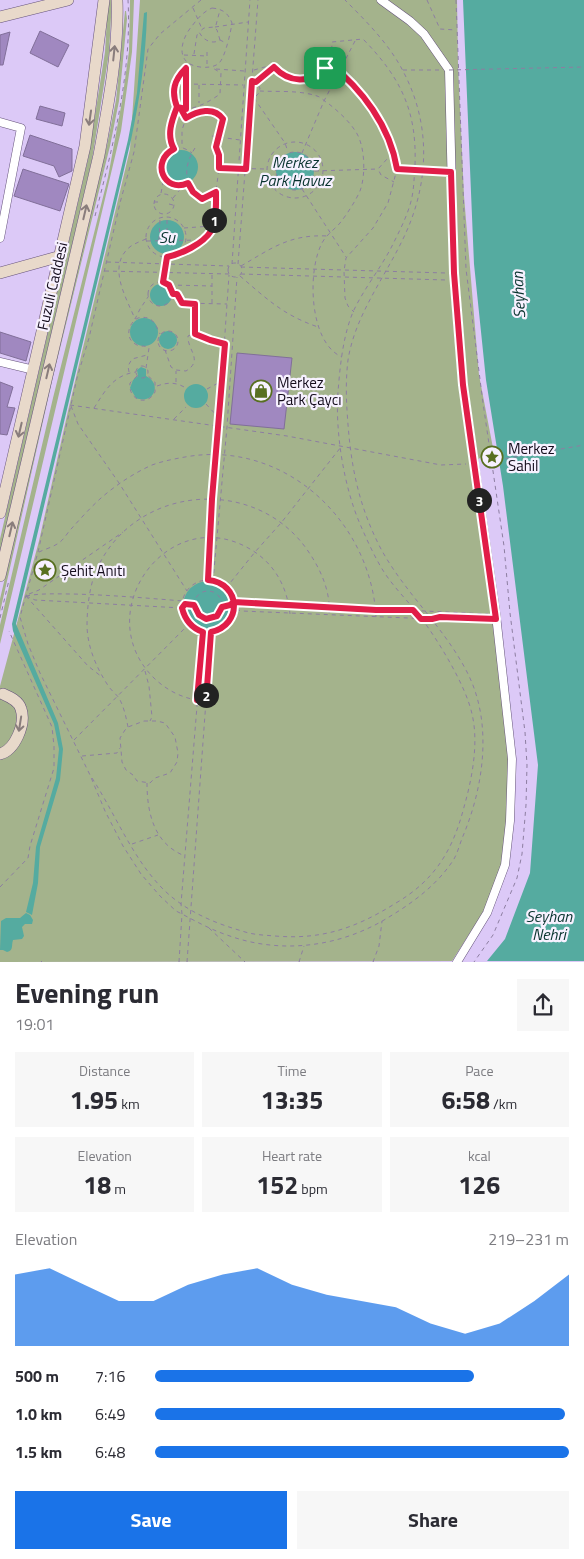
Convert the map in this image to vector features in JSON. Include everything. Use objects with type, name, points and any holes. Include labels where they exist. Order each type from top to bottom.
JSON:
[{"type":"main road","points":[[0,17],[68,0]]},
{"type":"main road","name":"Fuzuli Caddesi","points":[[0,513],[5,472],[34,370],[85,146],[104,0]]},
{"type":"main road","name":"Fuzuli Caddesi","points":[[0,576],[109,102],[118,15],[117,0]]},
{"type":"main road","points":[[0,273],[61,256]]},
{"type":"main road","points":[[0,754],[6,752],[17,739],[22,716],[21,708],[12,698],[3,694]]},
{"type":"street","points":[[380,0],[410,21],[424,34],[449,70],[454,276],[463,385],[496,617],[512,759],[509,830],[505,865],[487,913],[456,962]]},
{"type":"street","points":[[0,122],[21,128],[0,238]]},
{"type":"street","points":[[0,362],[34,370]]},
{"type":"path","points":[[202,0],[160,34],[148,49],[134,152],[89,338],[70,405],[38,552],[20,617],[22,629],[40,673],[74,741],[105,811],[123,846],[141,874],[160,896],[182,914],[227,935],[251,942],[280,946],[341,940],[362,932],[411,903],[434,883],[454,858],[468,825],[482,762],[483,732],[477,697],[467,672],[432,619],[400,578],[382,549],[364,509],[354,475],[349,448],[348,361],[355,332],[404,239],[415,211],[421,191],[423,138],[419,112],[402,70],[372,28],[346,0]]},
{"type":"path","points":[[208,580],[212,499],[228,304],[228,270],[238,169],[250,0]]},
{"type":"path","points":[[213,581],[240,266],[258,0]]},
{"type":"path","points":[[427,0],[440,29],[457,30]]},
{"type":"path","points":[[456,0],[466,269],[482,403],[492,461]]},
{"type":"path","points":[[192,7],[202,29]]},
{"type":"path","points":[[211,67],[218,64],[222,59],[232,23],[226,12],[212,8],[197,20],[185,35],[182,49],[185,61],[190,64],[216,69],[245,71]]},
{"type":"path","points":[[220,9],[215,27],[220,40],[226,43]]},
{"type":"path","points":[[194,55],[197,35],[202,29],[211,26],[249,22]]},
{"type":"path","points":[[199,32],[208,41],[216,42],[220,40]]},
{"type":"path","points":[[90,775],[149,873],[164,890],[190,910],[244,932],[286,937],[332,934],[360,924],[404,899],[437,869],[450,848],[461,820],[472,768],[475,730],[466,693],[421,619],[384,571],[359,521],[348,485],[341,447],[338,393],[345,337],[354,312],[392,245],[410,205],[415,181],[416,148],[414,126],[401,90],[383,61],[363,39],[332,42],[328,62],[320,73],[309,79],[296,80],[284,76],[273,66],[271,61]]},
{"type":"path","points":[[302,153],[324,101],[356,40]]},
{"type":"path","points":[[207,52],[207,67]]},
{"type":"path","points":[[183,55],[207,56]]},
{"type":"path","points":[[328,62],[355,86],[376,113],[394,155],[397,169],[388,203],[373,228],[346,258],[344,270],[345,298],[348,306],[354,312]]},
{"type":"path","points":[[177,153],[171,144],[170,132],[177,107],[173,92],[174,85],[178,76],[190,64]]},
{"type":"path","points":[[253,70],[273,66]]},
{"type":"path","points":[[256,82],[273,66]]},
{"type":"path","points":[[402,70],[584,67]]},
{"type":"path","points":[[186,68],[186,109]]},
{"type":"path","points":[[177,107],[186,109],[199,105],[220,94],[220,74],[216,69]]},
{"type":"path","points":[[252,81],[256,82]]},
{"type":"path","points":[[256,82],[260,91]]},
{"type":"path","points":[[186,84],[244,84]]},
{"type":"path","points":[[199,84],[199,105]]},
{"type":"path","points":[[260,91],[296,92],[318,96],[338,111],[356,132],[362,155],[363,170],[360,191],[340,223],[322,243],[313,277],[318,327],[333,353],[342,358]]},
{"type":"path","points":[[251,98],[258,95],[260,91]]},
{"type":"path","points":[[254,98],[285,143],[288,153]]},
{"type":"path","points":[[181,109],[186,118]]},
{"type":"path","points":[[180,252],[186,240],[183,228],[178,221],[167,217],[160,218],[150,226],[146,240],[152,251],[167,257],[188,249],[202,240],[211,231],[215,214],[219,168],[219,155],[216,147],[223,119],[210,111],[197,112],[186,118],[182,130],[182,148]]},
{"type":"path","points":[[212,136],[240,140]]},
{"type":"path","points":[[285,143],[307,144],[316,151],[322,160],[323,171],[321,181],[316,190],[307,196],[292,198],[278,193],[271,186],[267,176],[266,170],[270,156],[276,148],[285,143]]},
{"type":"path","points":[[161,194],[164,178],[161,168],[163,158],[169,151],[174,149],[182,148],[192,152]]},
{"type":"path","points":[[195,148],[192,152],[187,172],[188,183],[193,192],[202,199],[216,192]]},
{"type":"path","points":[[295,151],[302,153],[311,160],[314,171],[310,182],[302,188],[294,190],[287,188],[281,184],[277,177],[277,163],[288,153],[295,151]]},
{"type":"path","points":[[314,171],[378,169],[387,159],[394,155]]},
{"type":"path","points":[[219,168],[266,170]]},
{"type":"path","points":[[378,169],[381,175],[394,182]]},
{"type":"path","points":[[397,169],[451,172]]},
{"type":"path","points":[[164,178],[172,184],[183,185],[188,183]]},
{"type":"path","points":[[173,199],[183,185]]},
{"type":"path","points":[[302,188],[346,258]]},
{"type":"path","points":[[161,194],[169,194],[173,199],[174,206],[170,212],[163,214],[156,210],[153,202],[154,198],[161,194]]},
{"type":"path","points":[[153,202],[159,202]]},
{"type":"path","points":[[169,204],[174,206]]},
{"type":"path","points":[[167,217],[167,240]]},
{"type":"path","points":[[159,241],[160,218]]},
{"type":"path","points":[[183,228],[212,226]]},
{"type":"path","points":[[240,266],[288,240],[312,235],[328,236]]},
{"type":"path","points":[[135,319],[120,284],[119,271],[120,262],[131,247],[146,240],[202,240]]},
{"type":"path","points":[[173,240],[174,255]]},
{"type":"path","points":[[163,282],[167,257]]},
{"type":"path","points":[[106,262],[230,265],[454,276]]},
{"type":"path","points":[[105,271],[344,278],[454,276]]},
{"type":"path","points":[[212,274],[212,304]]},
{"type":"path","points":[[239,276],[290,315],[318,327]]},
{"type":"path","points":[[147,375],[148,371],[146,368],[150,351],[148,346],[135,344],[129,335],[129,328],[148,297],[149,290],[155,283],[163,282],[169,285],[212,286]]},
{"type":"path","points":[[169,285],[173,294],[177,294],[182,303],[228,304]]},
{"type":"path","points":[[148,297],[152,303],[161,307],[169,303],[173,294]]},
{"type":"path","points":[[195,304],[195,334]]},
{"type":"path","points":[[135,319],[145,317],[152,319],[160,334],[159,345],[165,350],[171,367],[176,370],[186,371],[193,364],[193,352],[188,344],[188,336],[195,334],[225,344]]},
{"type":"path","points":[[160,334],[171,331],[178,340],[173,350],[165,350]]},
{"type":"path","points":[[129,373],[128,366],[132,358],[148,355]]},
{"type":"path","points":[[137,376],[136,372],[139,367],[146,368]]},
{"type":"path","points":[[176,370],[176,383]]},
{"type":"path","points":[[94,408],[108,385],[129,373],[136,372]]},
{"type":"path","points":[[137,376],[142,378],[147,375]]},
{"type":"path","points":[[137,376],[133,379],[129,388],[134,398],[148,400],[153,396],[156,386],[152,378],[147,375]]},
{"type":"path","points":[[207,389],[223,380]]},
{"type":"path","points":[[156,386],[165,383],[176,383],[186,388]]},
{"type":"path","points":[[206,404],[220,418]]},
{"type":"path","points":[[70,405],[219,425],[441,465],[474,464],[584,445]]},
{"type":"path","points":[[70,405],[78,424],[120,483],[187,591]]},
{"type":"path","points":[[174,419],[186,407]]},
{"type":"path","points":[[226,588],[309,489],[341,447]]},
{"type":"path","points":[[38,552],[60,542],[101,498],[120,483],[153,465],[180,458],[216,453],[225,454],[249,459],[283,472],[309,489],[328,506],[352,536],[368,572],[376,617]]},
{"type":"path","points":[[26,596],[39,590],[126,530],[140,518],[160,508],[179,502],[199,499],[221,499],[239,502],[258,509],[292,531],[316,563],[324,582],[330,615]]},
{"type":"path","points":[[126,530],[104,556],[96,572],[88,603],[87,628],[91,652],[110,689],[118,697],[125,712],[128,727]]},
{"type":"path","points":[[155,721],[152,716],[145,669],[136,654],[130,621],[131,604],[139,580],[149,566],[163,554],[182,543],[210,538],[236,542],[255,552],[265,560],[277,575],[286,592],[290,614]]},
{"type":"path","points":[[208,580],[213,581],[226,588],[234,602],[234,609],[230,620],[224,626],[211,632],[203,632],[189,624],[182,608],[182,601],[192,585],[208,580]]},
{"type":"path","points":[[209,591],[214,592],[220,598],[222,607],[217,616],[206,619],[199,615],[194,605],[200,594],[209,591]]},
{"type":"path","points":[[26,596],[37,594],[90,594],[182,601],[185,604],[194,605]]},
{"type":"path","points":[[26,596],[35,600],[182,608]]},
{"type":"path","points":[[26,596],[88,666],[103,677]]},
{"type":"path","points":[[222,607],[234,602],[289,604],[376,610],[413,610],[496,617]]},
{"type":"path","points":[[182,608],[185,604]]},
{"type":"path","points":[[230,605],[234,609],[290,614],[421,619],[496,617]]},
{"type":"path","points":[[74,741],[189,624]]},
{"type":"path","points":[[0,887],[28,858],[54,768],[52,727],[9,631]]},
{"type":"path","points":[[179,962],[181,904],[203,632]]},
{"type":"path","points":[[187,962],[211,632]]},
{"type":"path","points":[[145,669],[171,691],[197,700],[206,701]]},
{"type":"path","points":[[149,722],[152,716]]},
{"type":"path","points":[[155,721],[165,723],[176,736],[177,762],[170,773],[147,783],[137,781],[126,770],[121,756],[120,738],[128,727],[144,722],[155,721]]},
{"type":"path","points":[[117,753],[121,747]]},
{"type":"path","points":[[81,756],[117,753],[121,756]]},
{"type":"path","points":[[147,783],[149,809],[158,835],[178,853],[186,856]]},
{"type":"path","points":[[131,844],[158,835]]},
{"type":"path","points":[[373,962],[379,946],[382,921]]},
{"type":"path","points":[[207,926],[245,962]]},
{"type":"path","points":[[299,962],[304,945]]},
{"type":"shaded area","points":[[108,0],[112,0],[109,53],[92,160],[0,552],[0,539],[88,159],[105,52]]},
{"type":"shaded area","points":[[130,0],[134,0],[132,52],[121,131],[0,644],[0,625],[53,398],[108,177],[129,51]]},
{"type":"shaded area","points":[[140,0],[457,0],[464,196],[479,375],[493,448],[472,464],[485,544],[509,760],[507,822],[501,865],[484,911],[452,961],[0,962],[0,686],[39,541],[130,149]]},
{"type":"shaded area","points":[[125,11],[127,19],[119,101],[110,146],[53,377],[0,612],[0,599],[107,145],[116,100]]},
{"type":"water","points":[[463,0],[584,0],[584,961],[487,961],[505,939],[530,873],[538,765],[503,486],[486,380],[474,264]]},
{"type":"water","points":[[147,12],[142,77],[131,140],[16,624],[58,723],[63,749],[60,780],[40,847],[38,883],[32,915],[26,912],[33,883],[36,847],[56,778],[59,749],[54,724],[13,631],[12,624],[128,140],[137,93],[144,13]]},
{"type":"water","points":[[181,150],[193,155],[198,167],[193,179],[181,184],[169,179],[164,167],[169,155]]},
{"type":"water","name":"Merkez Park Havuz","points":[[295,152],[302,153],[308,158],[313,164],[313,178],[308,184],[302,189],[295,190],[288,189],[282,184],[277,178],[276,171],[277,164],[282,158],[288,153]]},
{"type":"water","name":"Su","points":[[167,220],[174,221],[179,225],[183,230],[183,244],[179,249],[174,253],[167,254],[160,253],[155,249],[151,244],[150,237],[151,230],[155,225],[160,221]]},
{"type":"water","points":[[161,284],[169,287],[172,295],[169,303],[161,306],[153,303],[150,295],[153,287]]},
{"type":"water","points":[[144,318],[154,322],[158,332],[154,342],[144,346],[134,342],[130,332],[134,322]]},
{"type":"water","points":[[168,331],[174,334],[177,340],[174,346],[168,349],[162,346],[159,340],[162,334]]},
{"type":"water","points":[[141,367],[146,369],[146,376],[154,384],[155,388],[154,393],[147,399],[136,398],[130,388],[133,380],[138,376],[137,370]]},
{"type":"water","points":[[196,384],[205,387],[208,396],[205,405],[196,408],[187,405],[184,396],[187,387]]},
{"type":"water","points":[[203,581],[213,581],[226,588],[233,601],[233,611],[226,624],[213,631],[203,631],[194,627],[187,620],[183,611],[183,601],[187,592],[194,585]]},
{"type":"water","points":[[26,913],[33,920],[32,924],[25,924],[22,927],[24,936],[22,939],[13,940],[11,949],[7,952],[0,950],[1,921],[6,918],[20,918]]},
{"type":"building","points":[[40,31],[69,45],[58,67],[30,53]]},
{"type":"building","points":[[10,32],[3,65],[0,65],[0,35]]},
{"type":"building","points":[[40,106],[65,113],[62,126],[36,119]]},
{"type":"building","points":[[30,135],[72,149],[72,171],[59,177],[54,166],[23,156]]},
{"type":"building","points":[[23,169],[69,184],[60,211],[14,196]]},
{"type":"building","points":[[0,332],[31,342],[26,361],[0,353]]},
{"type":"building","name":"Merkez Park Çaycı","points":[[237,353],[292,358],[284,429],[230,424]]},
{"type":"building","points":[[0,382],[13,387],[7,407],[15,408],[7,435],[0,434]]},
{"type":"place","name":"Merkez Park Çaycı","points":[[261,391]]},
{"type":"place","name":"Merkez Sahil","points":[[492,457]]},
{"type":"place","name":"Şehit Anıtı","points":[[45,570]]},
{"type":"route","points":[[325,68],[309,79],[296,80],[284,76],[274,67],[256,82],[252,81],[246,169],[219,168],[219,155],[216,147],[223,119],[221,116],[210,111],[197,112],[186,118],[181,109],[177,107],[173,92],[174,85],[178,76],[186,68],[186,109],[177,107],[170,132],[171,144],[174,149],[169,151],[163,158],[161,163],[162,173],[164,178],[177,186],[188,183],[193,192],[202,199],[216,192],[216,203],[211,231],[204,239],[188,249],[167,257],[163,282],[169,285],[173,294],[177,294],[178,299],[182,303],[195,304],[195,334],[225,344],[212,499],[208,580],[222,584],[229,590],[234,602],[234,612],[224,626],[211,632],[206,701],[197,700],[203,632],[189,624],[182,612],[185,604],[194,605],[199,615],[206,619],[217,616],[221,612],[222,607],[234,602],[376,610],[413,610],[421,619],[440,617],[496,619],[463,385],[454,273],[451,172],[397,169],[394,152],[376,113],[355,86],[341,72],[328,62],[325,68]]},
{"type":"water label","name":"Seyhan","points":[[518,295]]},
{"type":"water label","name":"Seyhan Nehri","points":[[549,925]]}]
